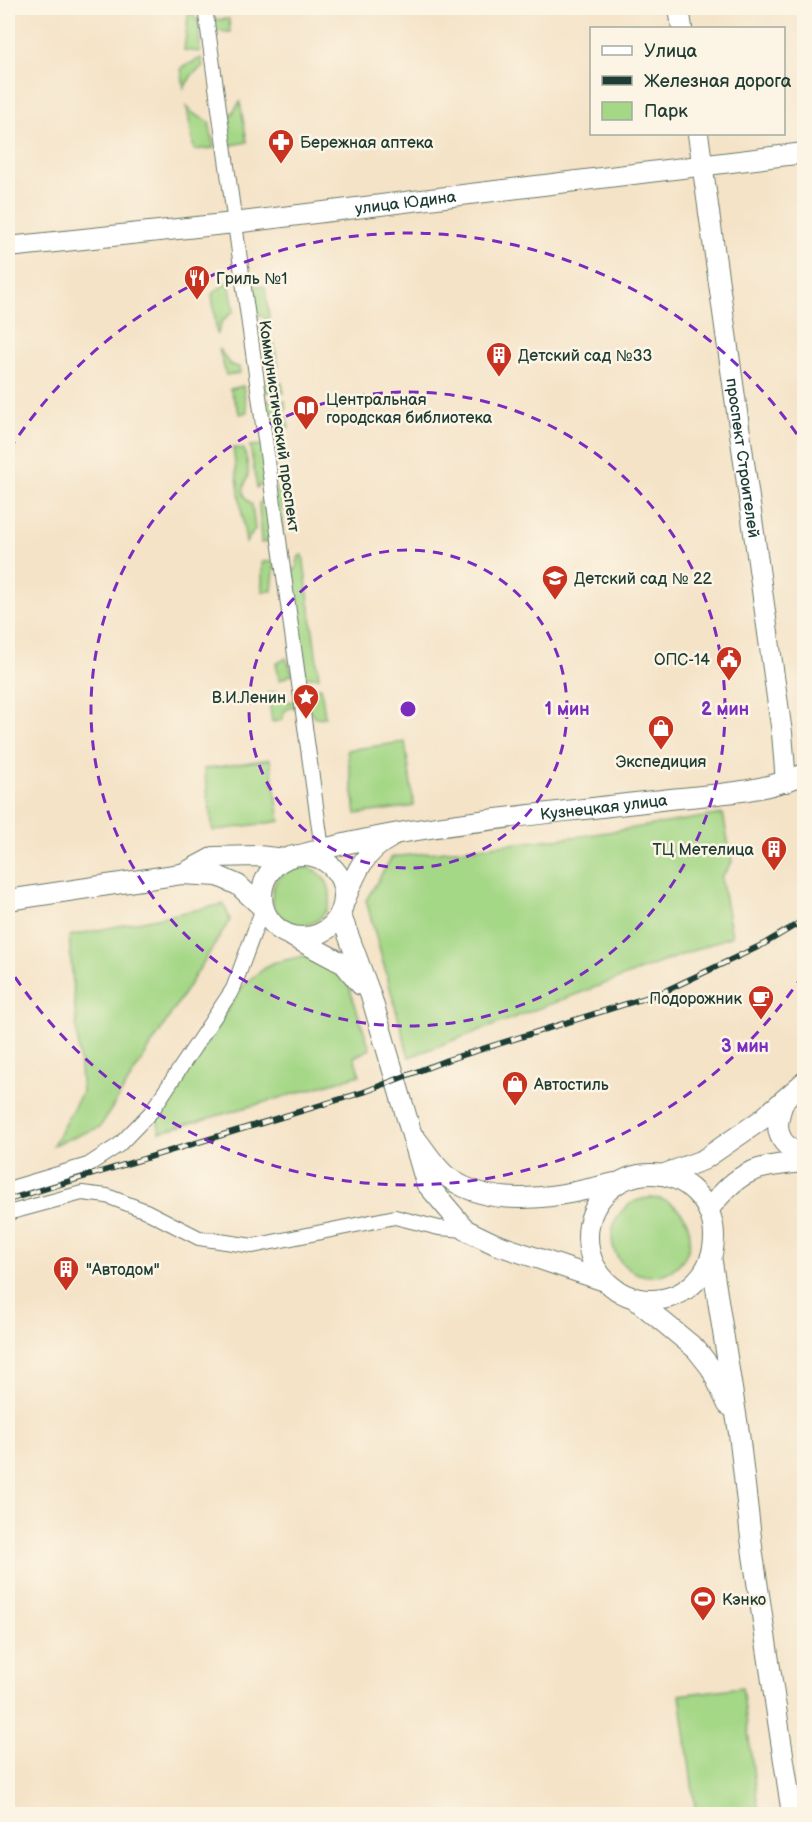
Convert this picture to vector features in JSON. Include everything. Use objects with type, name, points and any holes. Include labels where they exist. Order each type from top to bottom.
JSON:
[{"type":"main road","points":[[679,8],[682,27]]},
{"type":"main road","name":"проспект Строителей","points":[[698,135],[782,733],[786,782]]},
{"type":"main road","name":"улица Юдина","points":[[8,247],[234,223],[804,153]]},
{"type":"main road","name":"Кузнецкая улица","points":[[292,857],[429,826],[727,792],[786,782],[804,774]]},
{"type":"main road","points":[[289,935],[301,937],[319,933],[334,923],[359,866],[376,845],[400,832]]},
{"type":"main road","points":[[181,874],[214,857],[292,857],[324,861],[333,869],[343,891],[342,908],[371,996],[426,1183],[466,1230],[495,1244],[605,1281]]},
{"type":"main road","points":[[263,908],[262,897],[268,875],[292,857]]},
{"type":"main road","points":[[8,900],[181,874],[218,876],[238,885],[263,908],[273,924],[344,964],[371,996]]},
{"type":"main road","points":[[662,1175],[703,1160],[761,1120],[804,1082]]},
{"type":"main road","points":[[785,1099],[778,1114],[778,1131],[784,1144],[804,1156]]},
{"type":"main road","points":[[410,1132],[448,1178],[482,1193],[518,1199],[559,1196],[647,1174],[662,1175],[689,1188],[708,1210],[713,1233],[711,1256],[739,1433],[753,1555],[792,1815]]},
{"type":"main road","points":[[708,1210],[742,1174],[759,1167],[804,1162]]},
{"type":"main road","points":[[618,1183],[598,1203],[588,1229],[588,1248],[594,1266],[605,1281],[619,1292],[634,1298],[654,1300],[681,1292],[703,1273],[711,1256]]},
{"type":"main road","points":[[634,1298],[696,1349],[711,1368],[739,1433]]},
{"type":"street","name":"Коммунистический проспект","points":[[205,8],[322,849]]},
{"type":"street","points":[[8,1189],[88,1165],[119,1146],[151,1112],[233,989],[263,908]]},
{"type":"street","points":[[8,1213],[81,1193],[107,1196],[146,1211],[199,1238],[253,1246],[395,1217],[440,1228],[466,1230]]},
{"type":"green space","points":[[189,9],[199,23],[200,52],[184,50]]},
{"type":"green space","points":[[229,19],[230,32],[211,31],[209,20]]},
{"type":"green space","points":[[201,58],[203,66],[192,75],[184,88],[181,68]]},
{"type":"green space","points":[[240,102],[247,142],[227,146],[223,121],[229,118]]},
{"type":"green space","points":[[187,107],[194,114],[209,122],[214,148],[194,150]]},
{"type":"green space","points":[[229,281],[234,311],[222,321],[217,335],[212,294]]},
{"type":"green space","points":[[245,282],[265,287],[270,325],[264,317],[250,311]]},
{"type":"green space","points":[[274,344],[278,366],[264,362]]},
{"type":"green space","points":[[219,349],[231,365],[239,367],[240,373],[226,375]]},
{"type":"green space","points":[[261,382],[282,383],[284,393],[262,392]]},
{"type":"green space","points":[[243,386],[247,412],[240,414],[230,389]]},
{"type":"green space","points":[[256,400],[285,401],[286,410],[257,413]]},
{"type":"green space","points":[[286,417],[289,428],[265,427],[264,418]]},
{"type":"green space","points":[[263,445],[273,472],[257,488],[250,446]]},
{"type":"green space","points":[[233,448],[244,449],[248,464],[248,475],[243,490],[252,505],[255,529],[246,543]]},
{"type":"green space","points":[[280,488],[283,522],[281,539],[261,543],[259,503]]},
{"type":"green space","points":[[303,555],[319,677],[305,677],[291,573],[296,568],[299,556]]},
{"type":"green space","points":[[262,562],[275,562],[272,591],[262,591]]},
{"type":"green space","points":[[286,658],[293,674],[280,680],[276,664]]},
{"type":"green space","points":[[321,687],[325,717],[315,718],[305,707],[297,705],[284,712],[282,720],[272,722],[268,693],[276,692],[281,699],[290,702],[310,697],[313,688]]},
{"type":"green space","points":[[405,742],[414,806],[356,814],[347,750]]},
{"type":"green space","points":[[270,759],[280,821],[213,831],[204,769]]},
{"type":"green space","points":[[723,814],[732,862],[721,878],[732,936],[409,1057],[366,900],[392,857],[582,836]]},
{"type":"green space","points":[[301,867],[312,869],[322,875],[328,885],[330,896],[328,907],[322,917],[312,923],[301,925],[290,923],[280,917],[274,907],[272,896],[274,885],[280,875],[290,869]]},
{"type":"green space","points":[[224,904],[230,920],[100,1127],[53,1145],[82,1092],[69,936]]},
{"type":"green space","points":[[304,956],[328,961],[345,975],[370,1049],[354,1057],[360,1075],[160,1132],[157,1118],[245,983],[272,963]]},
{"type":"green space","points":[[651,1198],[666,1201],[678,1210],[687,1222],[690,1237],[687,1252],[678,1264],[666,1273],[651,1276],[636,1273],[624,1264],[615,1252],[612,1237],[615,1222],[624,1210],[636,1201]]},
{"type":"green space","points":[[742,1687],[759,1814],[696,1814],[680,1695]]},
{"type":"railway","points":[[8,1200],[364,1092],[447,1060],[661,993],[762,945],[804,920]]},
{"type":"place","name":"Бережная аптека","points":[[281,165]]},
{"type":"place","name":"Гриль №1","points":[[197,301]]},
{"type":"place","name":"Детский сад №33","points":[[499,378]]},
{"type":"place","name":"Центральная городская библиотека","points":[[306,431]]},
{"type":"place","name":"Детский сад № 22","points":[[555,601]]},
{"type":"place","name":"ОПС-14","points":[[729,682]]},
{"type":"place","name":"В.И.Ленин","points":[[306,720]]},
{"type":"place","name":"Экспедиция","points":[[661,751]]},
{"type":"place","name":"ТЦ Метелица","points":[[774,872]]},
{"type":"place","name":"Подорожник","points":[[761,1021]]},
{"type":"place","name":"Автостиль","points":[[515,1107]]},
{"type":"place","name":"\"Автодом\"","points":[[66,1292]]},
{"type":"place","name":"Кэнко","points":[[703,1622]]}]
